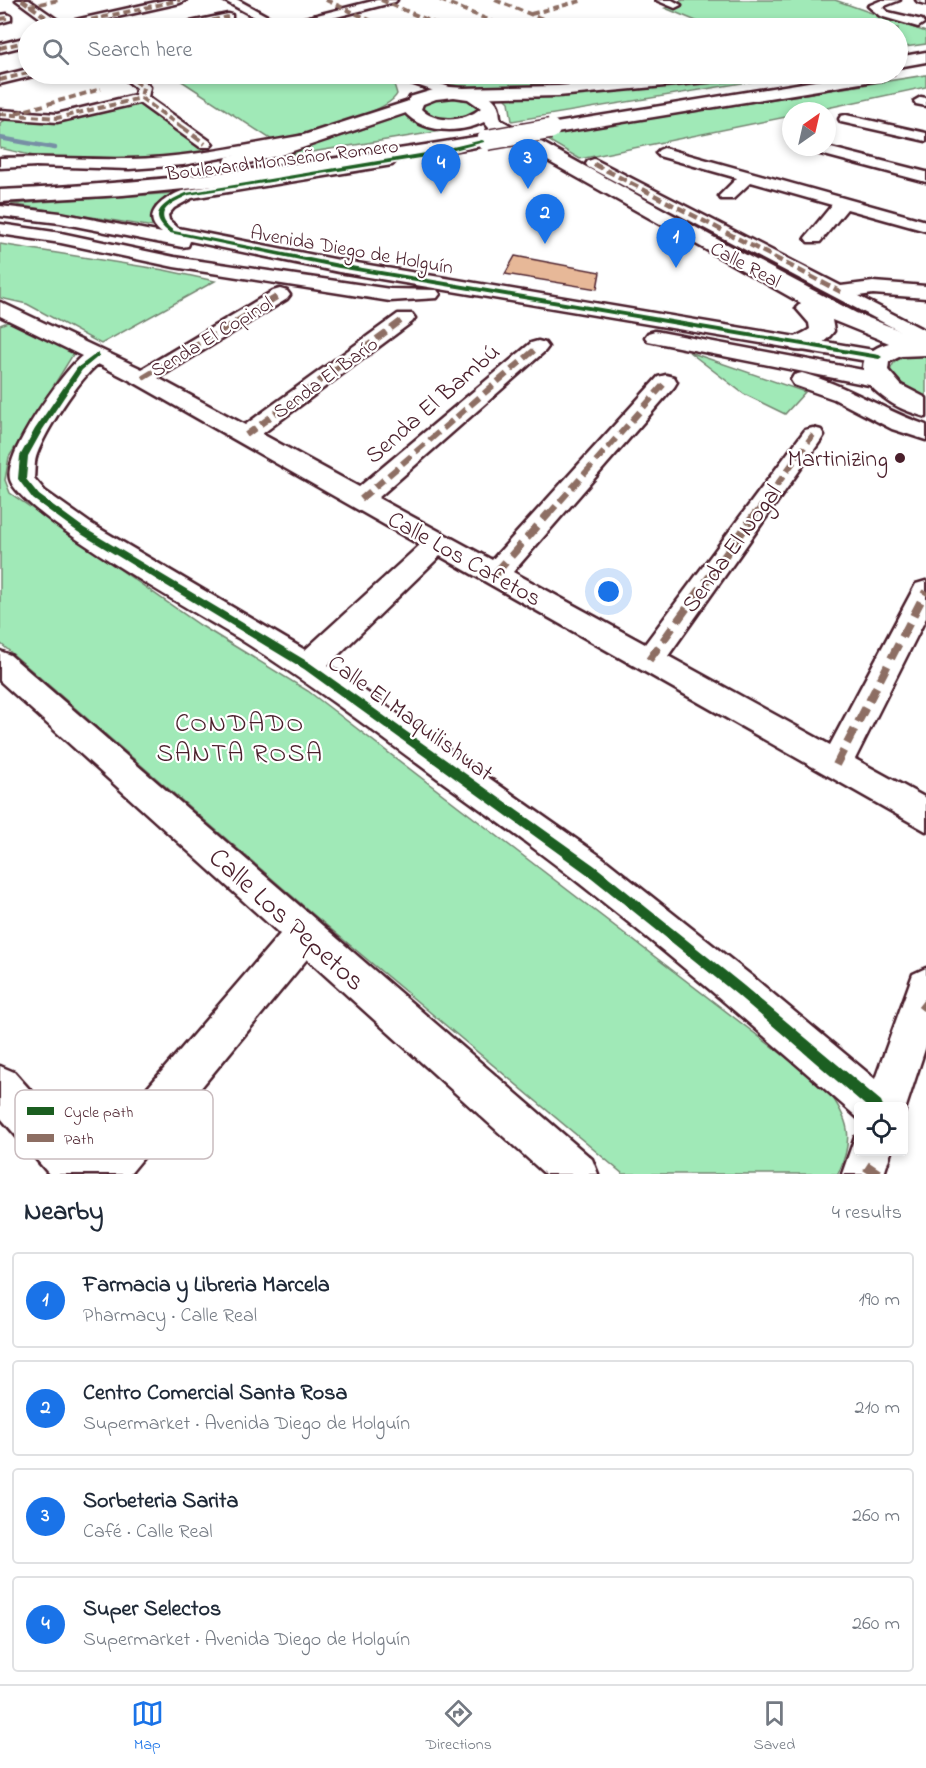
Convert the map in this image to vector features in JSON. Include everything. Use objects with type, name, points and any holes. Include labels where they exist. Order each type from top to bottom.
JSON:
[{"type":"main road","points":[[908,49],[926,47]]},
{"type":"main road","points":[[908,57],[926,56]]},
{"type":"main road","points":[[908,60],[926,56]]},
{"type":"main road","points":[[908,69],[926,67]]},
{"type":"main road","points":[[153,175],[236,161],[318,137],[414,103],[431,94],[558,91],[633,84]]},
{"type":"main road","name":"Boulevard Monseñor Romero","points":[[542,125],[774,84]]},
{"type":"main road","name":"Boulevard Monseñor Romero","points":[[0,183],[153,175],[302,159],[818,84]]},
{"type":"main road","name":"Calle Real","points":[[457,93],[486,101],[495,124],[727,254],[847,318],[925,345]]},
{"type":"main road","name":"Calle Real","points":[[414,103],[415,114],[421,118],[474,134],[481,127],[519,145],[850,332],[879,365],[901,399],[926,408]]},
{"type":"main road","points":[[474,134],[478,119],[489,110]]},
{"type":"main road","name":"Boulevard Monseñor Romero","points":[[0,196],[144,189],[258,176],[474,134]]},
{"type":"main road","points":[[800,344],[812,340],[822,331],[821,321],[808,308]]},
{"type":"main road","points":[[879,365],[896,349],[925,345]]},
{"type":"street","points":[[25,3],[59,0]]},
{"type":"street","points":[[103,18],[180,0]]},
{"type":"street","points":[[229,0],[264,18]]},
{"type":"street","points":[[301,18],[391,0]]},
{"type":"street","points":[[662,0],[675,5]]},
{"type":"street","points":[[894,0],[874,6],[884,14],[899,18]]},
{"type":"street","points":[[25,3],[46,18]]},
{"type":"street","points":[[224,18],[228,17]]},
{"type":"street","points":[[908,20],[918,23]]},
{"type":"street","points":[[0,48],[18,44]]},
{"type":"street","points":[[0,80],[18,76]]},
{"type":"street","points":[[139,84],[143,87],[141,98]]},
{"type":"street","points":[[403,84],[414,103]]},
{"type":"street","points":[[429,84],[457,93]]},
{"type":"street","points":[[3,115],[101,89]]},
{"type":"street","points":[[3,115],[57,118],[141,98],[205,144]]},
{"type":"street","points":[[846,119],[926,137]]},
{"type":"street","name":"Avenida Diego de Holguín","points":[[474,134],[432,154],[188,194],[165,207],[160,214],[160,222],[172,232],[339,266],[800,344],[879,365]]},
{"type":"street","points":[[0,164],[36,161],[114,164],[183,160],[318,137]]},
{"type":"street","points":[[0,153],[36,161]]},
{"type":"street","points":[[664,153],[926,226]]},
{"type":"street","points":[[836,154],[926,177]]},
{"type":"street","points":[[594,164],[841,292],[925,345]]},
{"type":"street","points":[[727,196],[748,177]]},
{"type":"street","points":[[814,238],[843,203]]},
{"type":"street","name":"Avenida Diego de Holguín","points":[[0,211],[60,218],[603,328],[879,365]]},
{"type":"street","points":[[0,229],[61,238],[174,262],[390,295],[437,293]]},
{"type":"street","points":[[841,292],[873,288],[926,292]]},
{"type":"street","name":"Senda El Copinol","points":[[143,378],[279,295]]},
{"type":"street","name":"Calle Los Cafetos","points":[[0,308],[143,378],[926,815]]},
{"type":"street","name":"Senda El Barío","points":[[246,435],[405,318]]},
{"type":"street","points":[[603,328],[831,389],[900,424],[926,433]]},
{"type":"street","name":"Senda El Bambú","points":[[361,500],[538,347]]},
{"type":"street","name":"Calle El Maquilishuat","points":[[97,355],[80,369],[39,429],[24,456],[21,473],[23,483],[36,497],[81,530],[307,666],[591,870],[740,990],[870,1102]]},
{"type":"street","points":[[495,574],[666,382]]},
{"type":"street","name":"Senda El Nogal","points":[[649,660],[813,435]]},
{"type":"street","points":[[307,666],[438,543]]},
{"type":"street","points":[[836,765],[926,591]]},
{"type":"street","name":"Calle Los Pepetos","points":[[0,663],[577,1174]]},
{"type":"street","points":[[173,1090],[305,933]]},
{"type":"street","points":[[888,1102],[924,999]]},
{"type":"street","points":[[0,1086],[15,1103]]},
{"type":"street","points":[[64,1159],[77,1174]]},
{"type":"street","points":[[102,1174],[115,1159]]},
{"type":"green space","points":[[683,0],[835,0],[886,18],[689,18],[665,8],[675,5],[672,3]]},
{"type":"green space","points":[[908,26],[926,32],[926,44],[908,47]]},
{"type":"green space","points":[[926,75],[926,87],[836,106],[836,102],[782,102],[782,118],[580,159],[541,136],[869,84],[908,84],[908,78]]},
{"type":"green space","points":[[186,84],[394,84],[397,94],[390,102],[378,109],[322,129],[275,142]]},
{"type":"green space","points":[[451,84],[599,84],[546,89],[477,88]]},
{"type":"green space","points":[[662,84],[736,84],[512,121],[509,102],[504,97]]},
{"type":"green space","points":[[470,96],[487,110],[458,120],[442,121],[434,119],[417,106],[429,97]]},
{"type":"green space","points":[[138,101],[212,155],[132,162],[42,158],[0,148],[0,123],[11,117],[59,121]]},
{"type":"green space","points":[[404,110],[414,122],[448,130],[262,160],[272,155],[356,132]]},
{"type":"green space","points":[[175,193],[155,206],[153,220],[160,228],[11,204]]},
{"type":"green space","points":[[0,244],[164,270],[215,281],[101,344],[27,304],[0,298]]},
{"type":"green space","points":[[10,321],[19,321],[71,346],[74,353],[9,457],[5,480],[10,493],[200,625],[308,691],[826,1088],[840,1109],[847,1129],[847,1150],[838,1174],[623,1174],[314,915],[0,643],[0,325]]},
{"type":"green space","points":[[689,352],[805,392],[785,414],[744,394]]},
{"type":"green space","points":[[915,355],[926,356],[926,400],[908,393],[890,373],[895,362]]},
{"type":"building","points":[[515,256],[600,272],[597,289],[505,274]]},
{"type":"waterway","points":[[0,138],[55,148]]},
{"type":"marked path","points":[[22,0],[47,18]]},
{"type":"marked path","points":[[29,6],[59,0]]},
{"type":"marked path","points":[[99,18],[180,0]]},
{"type":"marked path","points":[[326,0],[365,18]]},
{"type":"marked path","points":[[381,0],[423,18]]},
{"type":"marked path","points":[[440,0],[484,18]]},
{"type":"marked path","points":[[495,0],[540,18]]},
{"type":"marked path","points":[[531,14],[584,0]]},
{"type":"marked path","points":[[224,18],[228,17]]},
{"type":"marked path","points":[[0,19],[7,18]]},
{"type":"marked path","points":[[0,48],[18,44]]},
{"type":"marked path","points":[[0,80],[18,76]]},
{"type":"marked path","points":[[139,84],[143,87],[141,98]]},
{"type":"marked path","points":[[16,113],[101,89]]},
{"type":"marked path","points":[[141,98],[205,144]]},
{"type":"marked path","points":[[0,114],[57,118],[141,98]]},
{"type":"marked path","points":[[594,164],[841,292]]},
{"type":"marked path","points":[[143,378],[280,295]]},
{"type":"marked path","points":[[246,435],[405,318]]},
{"type":"marked path","points":[[361,499],[538,347]]},
{"type":"marked path","points":[[495,574],[666,382]]},
{"type":"marked path","points":[[649,660],[813,435]]},
{"type":"marked path","points":[[836,765],[926,591]]},
{"type":"marked path","points":[[921,1003],[926,1007]]},
{"type":"marked path","points":[[866,1166],[878,1174]]},
{"type":"cycle path","points":[[482,141],[432,154],[188,194],[168,205],[160,215],[160,220],[172,232],[339,266],[879,357]]},
{"type":"cycle path","points":[[97,355],[79,369],[24,456],[22,479],[36,497],[81,530],[307,666],[591,870],[740,990],[871,1102]]},
{"type":"place","name":"Sorbeteria Sarita","points":[[528,189]]},
{"type":"place","name":"Super Selectos","points":[[441,194]]},
{"type":"place","name":"Centro Comercial Santa Rosa","points":[[545,244]]},
{"type":"place","name":"Farmacia y Libreria Marcela","points":[[676,268]]},
{"type":"place","name":"Martinizing","points":[[900,458]]},
{"type":"district","name":"CONDADO SANTA ROSA","points":[[240,737]]}]
